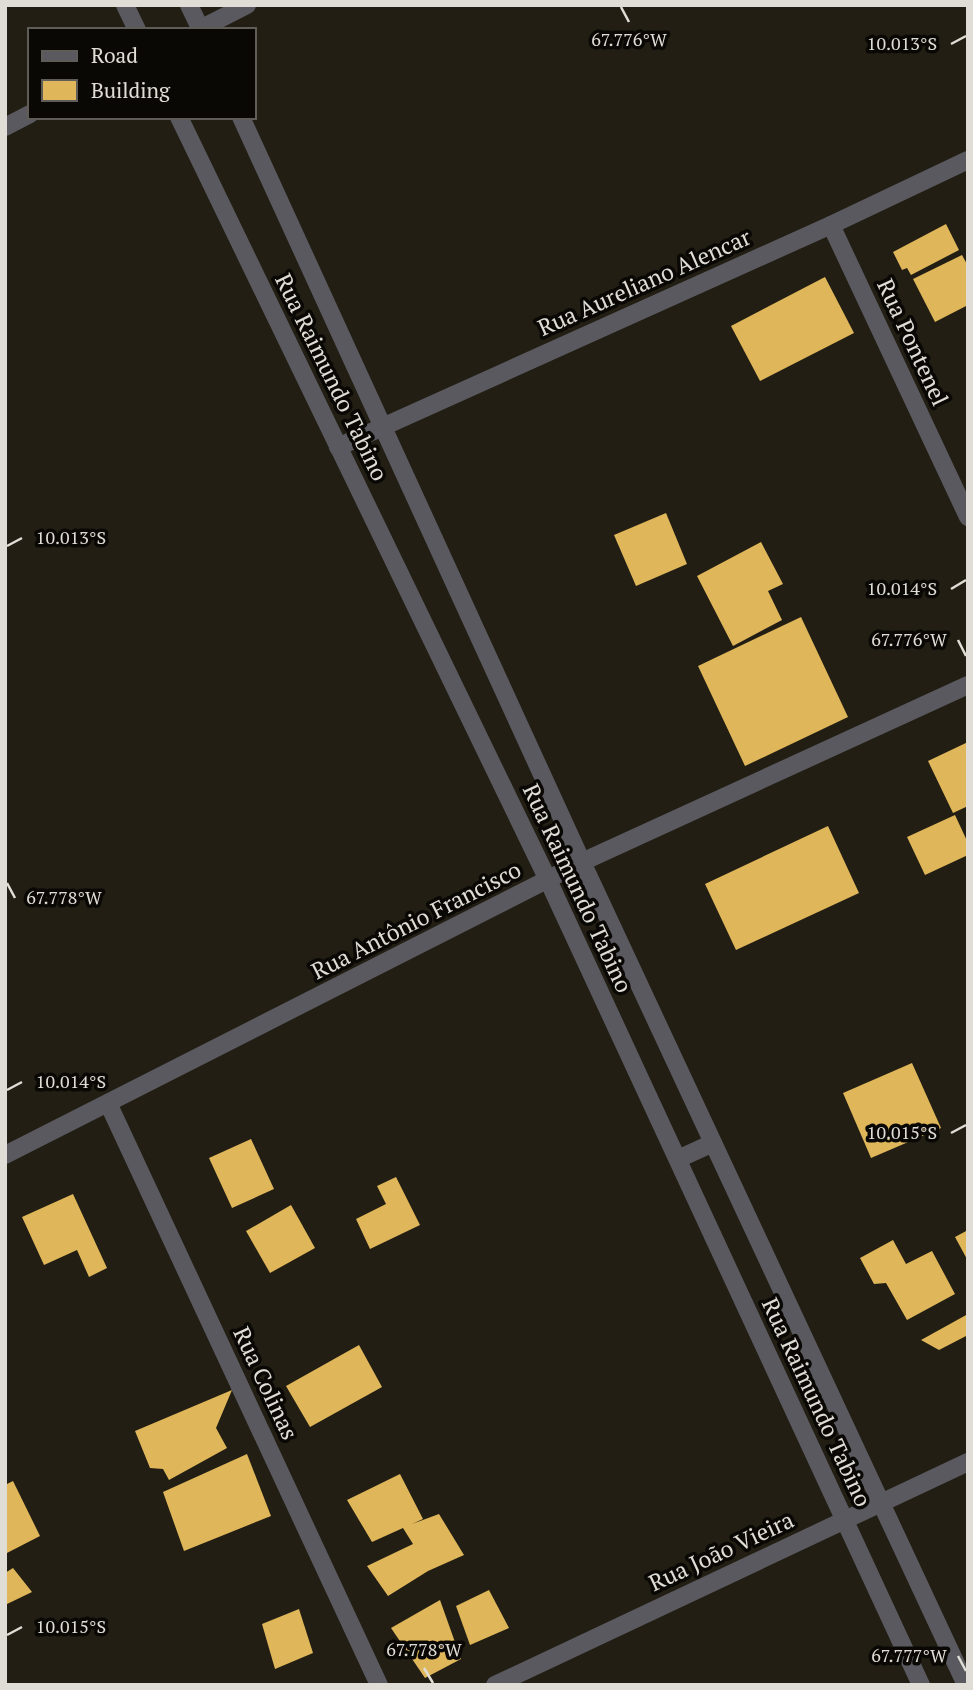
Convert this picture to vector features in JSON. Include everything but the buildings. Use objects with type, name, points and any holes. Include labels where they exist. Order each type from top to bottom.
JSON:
[{"type":"street","points":[[125,5],[136,28]]},
{"type":"street","points":[[189,5],[200,28]]},
{"type":"street","points":[[202,28],[247,5]]},
{"type":"street","points":[[5,127],[28,115]]},
{"type":"street","name":"Rua Raimundo Tabino","points":[[180,119],[548,880],[921,1685]]},
{"type":"street","name":"Rua Raimundo Tabino","points":[[242,119],[582,862],[966,1685]]},
{"type":"street","name":"Rua Aureliano Alencar","points":[[338,447],[831,225],[968,160]]},
{"type":"street","name":"Rua Pontenel","points":[[831,225],[968,517]]},
{"type":"street","name":"Rua Antônio Francisco","points":[[5,1155],[582,862],[968,685]]},
{"type":"street","name":"Rua Colinas","points":[[108,1103],[379,1685]]},
{"type":"street","points":[[678,1160],[713,1143]]},
{"type":"street","name":"Rua João Vieira","points":[[495,1685],[968,1462]]}]
